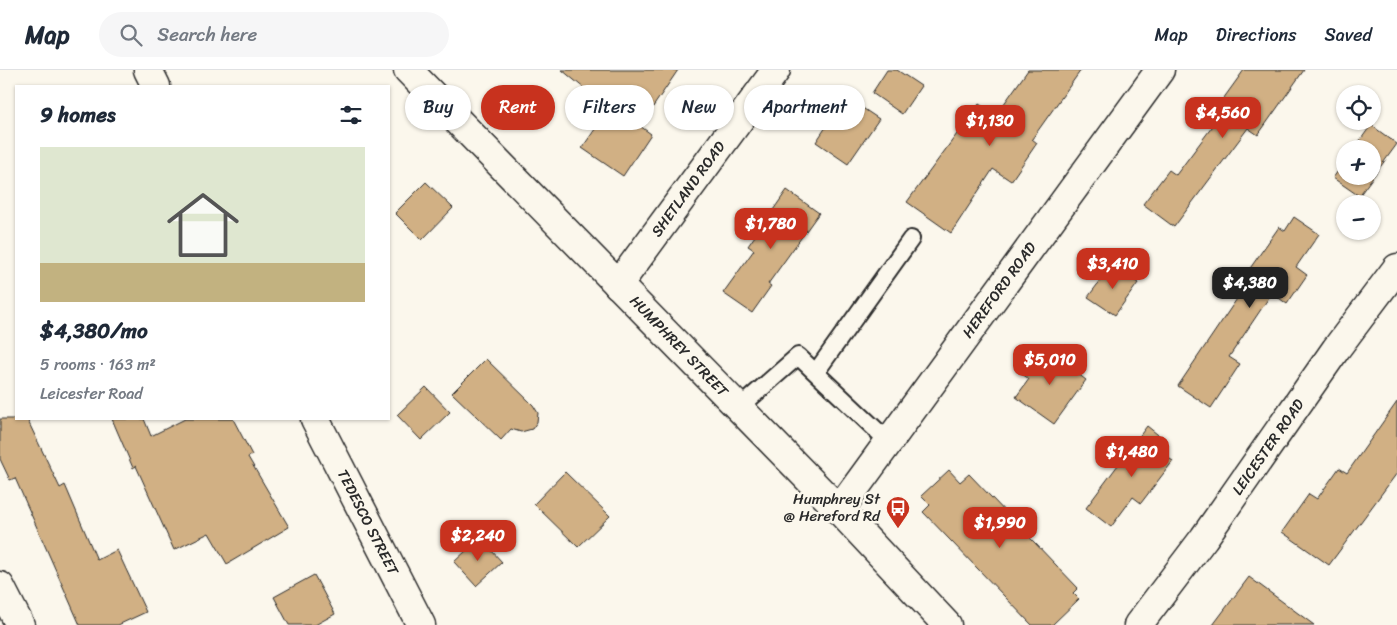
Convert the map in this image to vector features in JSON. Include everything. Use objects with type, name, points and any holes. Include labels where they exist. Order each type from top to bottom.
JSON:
[{"type":"street","points":[[148,70],[156,85]]},
{"type":"street","name":"HUMPHREY STREET","points":[[408,70],[839,510],[947,625]]},
{"type":"street","name":"SHETLAND ROAD","points":[[618,285],[776,70]]},
{"type":"street","name":"HEREFORD ROAD","points":[[839,510],[1160,70]]},
{"type":"street","name":"LEICESTER ROAD","points":[[1138,625],[1204,538],[1336,349],[1397,268]]},
{"type":"street","name":"TEDESCO STREET","points":[[316,420],[421,625]]},
{"type":"street","points":[[0,586],[20,625]]},
{"type":"lane","points":[[816,372],[911,239]]},
{"type":"lane","points":[[739,408],[798,356],[889,442]]},
{"type":"building","points":[[562,70],[678,70],[668,85],[664,85],[664,91],[654,105],[654,85],[580,85]]},
{"type":"building","points":[[887,70],[897,70],[921,86],[902,114],[872,93]]},
{"type":"building","points":[[1028,70],[1081,70],[1032,139],[1037,143],[1011,181],[993,169],[951,233],[907,202],[979,104],[996,115]]},
{"type":"building","points":[[1244,70],[1304,70],[1258,135],[1248,128],[1174,227],[1143,204],[1169,170],[1176,175],[1224,111],[1218,106]]},
{"type":"building","points":[[865,110],[879,119],[848,164],[816,142],[824,130],[865,130]]},
{"type":"building","points":[[594,130],[646,130],[651,134],[623,176],[582,148]]},
{"type":"building","points":[[1367,130],[1378,130],[1397,144],[1381,166],[1381,140],[1360,140]]},
{"type":"building","points":[[426,182],[453,208],[422,240],[395,213]]},
{"type":"building","points":[[1343,185],[1367,185],[1360,195]]},
{"type":"building","points":[[787,190],[819,213],[768,284],[771,286],[752,313],[723,293],[754,250],[748,246]]},
{"type":"building","points":[[1294,217],[1319,234],[1296,267],[1307,275],[1287,304],[1272,293],[1229,357],[1240,364],[1211,408],[1178,386],[1251,278],[1246,274],[1279,227],[1285,231]]},
{"type":"building","points":[[1112,265],[1138,283],[1115,315],[1088,297]]},
{"type":"building","points":[[1043,347],[1086,380],[1054,424],[1016,397],[1029,379],[1022,374]]},
{"type":"building","points":[[486,359],[533,405],[538,413],[537,422],[532,429],[521,432],[511,429],[501,440],[452,393]]},
{"type":"building","points":[[426,387],[450,412],[421,440],[397,415]]},
{"type":"building","points":[[1397,402],[1397,473],[1329,565],[1282,532],[1309,494],[1317,499],[1339,468],[1347,473]]},
{"type":"building","points":[[0,419],[27,420],[60,488],[65,485],[97,560],[117,550],[146,612],[118,625],[80,625],[15,478],[10,480],[0,459]]},
{"type":"building","points":[[112,420],[144,420],[151,436],[183,420],[234,420],[252,455],[248,457],[289,527],[227,564],[209,533],[174,550],[136,466],[133,468]]},
{"type":"building","points":[[1147,426],[1167,442],[1159,452],[1173,461],[1141,503],[1133,497],[1111,527],[1086,508]]},
{"type":"building","points":[[949,470],[960,482],[969,474],[1078,588],[1073,593],[1079,599],[1052,625],[1032,625],[923,512],[930,505],[921,496]]},
{"type":"building","points":[[565,472],[610,516],[578,547],[534,504]]},
{"type":"building","points":[[480,538],[502,562],[476,586],[454,562]]},
{"type":"building","points":[[314,575],[335,614],[315,625],[289,625],[274,597]]},
{"type":"building","points":[[1249,577],[1314,625],[1213,625]]},
{"type":"place","name":"Humphrey St @ Hereford Rd","points":[[898,529]]}]
